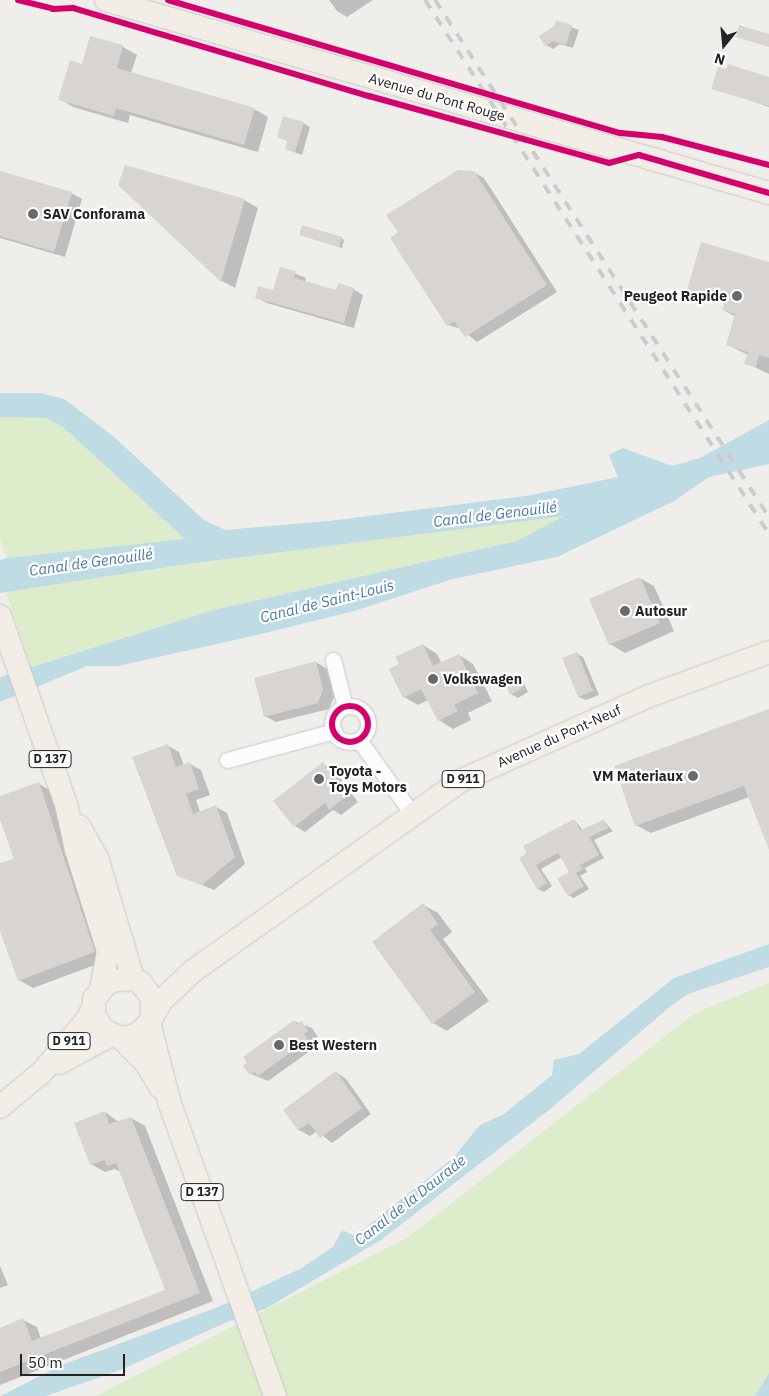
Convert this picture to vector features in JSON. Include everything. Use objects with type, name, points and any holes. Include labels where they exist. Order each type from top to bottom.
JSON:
[{"type":"main road","name":"Avenue du Pont Rouge","points":[[106,0],[769,193]]},
{"type":"main road","name":"D 137","points":[[0,616],[66,804],[76,850],[108,951],[102,986]]},
{"type":"main road","name":"Avenue du Pont-Neuf","points":[[193,971],[462,780],[649,696],[769,652]]},
{"type":"main road","name":"D 137","points":[[66,804],[96,858],[137,981]]},
{"type":"main road","name":"D 911","points":[[137,981],[193,971]]},
{"type":"main road","name":"D 911","points":[[151,1020],[161,1001],[193,971]]},
{"type":"main road","points":[[116,978],[137,981],[152,998],[151,1020],[137,1035],[116,1036],[98,1024],[93,1006],[102,986],[116,978]]},
{"type":"main road","name":"D 911","points":[[0,1107],[41,1073],[87,1020],[93,1006]]},
{"type":"main road","name":"D 137","points":[[151,1020],[170,1104],[275,1396]]},
{"type":"main road","name":"D 137","points":[[116,1036],[146,1063],[170,1104]]},
{"type":"main road","name":"D 911","points":[[41,1073],[116,1036]]},
{"type":"street","points":[[332,660],[345,706]]},
{"type":"street","points":[[345,706],[362,710],[368,720],[367,732],[359,740],[347,742],[334,731],[332,719],[345,706]]},
{"type":"street","points":[[227,760],[334,731]]},
{"type":"street","points":[[359,740],[413,815]]},
{"type":"green space","points":[[0,417],[46,418],[63,427],[186,540],[7,558],[0,539]]},
{"type":"green space","points":[[565,516],[517,541],[210,611],[31,667],[6,592],[187,564]]},
{"type":"green space","points":[[769,983],[769,1396],[96,1396],[407,1238],[695,1013]]},
{"type":"water","points":[[0,393],[41,393],[64,399],[113,436],[204,520],[225,530],[329,521],[526,496],[618,477],[609,455],[623,448],[672,466],[700,458],[769,420],[769,464],[709,477],[674,501],[557,557],[453,579],[354,611],[253,636],[118,666],[87,666],[0,702],[0,677],[3,676],[210,611],[517,541],[564,516],[187,564],[0,593],[0,560],[185,539],[63,427],[46,418],[0,417]]},
{"type":"water","name":"Canal de la Daurade","points":[[769,944],[769,967],[688,994],[672,1005],[549,1110],[381,1240],[267,1308],[225,1323],[120,1370],[46,1396],[1,1396],[59,1366],[218,1307],[300,1269],[333,1247],[342,1230],[355,1236],[452,1159],[480,1125],[504,1114],[552,1075],[554,1060],[579,1054],[674,978]]},
{"type":"water","points":[[769,1373],[769,1396],[755,1396]]},
{"type":"building","points":[[556,20],[572,25],[566,45],[553,41],[545,46],[539,36],[554,26]]},
{"type":"building","points":[[739,25],[769,34],[769,47],[736,37]]},
{"type":"building","points":[[90,36],[123,45],[117,68],[255,108],[244,145],[116,108],[114,116],[58,100],[70,60],[82,64]]},
{"type":"building","points":[[728,64],[769,77],[769,106],[711,89],[718,67],[726,69]]},
{"type":"building","points":[[283,116],[304,122],[295,152],[285,150],[287,140],[277,137]]},
{"type":"building","points":[[125,165],[245,199],[221,282],[118,185]]},
{"type":"building","points":[[458,170],[474,171],[547,285],[465,337],[454,321],[447,326],[390,238],[398,232],[386,215]]},
{"type":"building","name":"SAV Conforama","points":[[0,171],[72,192],[54,252],[0,236]]},
{"type":"building","points":[[302,225],[342,237],[339,247],[299,235]]},
{"type":"building","name":"Peugeot Rapide","points":[[701,242],[769,262],[769,358],[759,355],[756,367],[744,364],[748,352],[726,345],[735,314],[722,310],[725,301],[687,290]]},
{"type":"building","points":[[280,267],[296,271],[294,278],[336,290],[338,283],[354,288],[344,323],[255,298],[258,286],[273,290]]},
{"type":"building","name":"Autosur","points":[[640,577],[660,623],[609,645],[589,599]]},
{"type":"building","name":"Volkswagen","points":[[423,644],[433,666],[459,654],[478,693],[454,705],[458,711],[438,721],[421,689],[403,698],[389,669],[399,664],[395,657]]},
{"type":"building","points":[[577,652],[593,691],[578,697],[562,658]]},
{"type":"building","points":[[316,661],[323,690],[318,703],[264,717],[254,678]]},
{"type":"building","points":[[516,675],[522,688],[510,695],[504,681]]},
{"type":"building","name":"VM Materiaux","points":[[769,709],[769,850],[744,786],[635,826],[614,766]]},
{"type":"building","points":[[168,744],[176,767],[190,762],[199,789],[186,794],[193,814],[216,805],[235,857],[202,885],[177,876],[132,757]]},
{"type":"building","name":"Toyota - Toys Motors","points":[[323,762],[348,795],[329,810],[325,803],[294,827],[273,801]]},
{"type":"building","points":[[39,782],[95,952],[18,981],[0,931],[0,863],[14,859],[0,820],[0,796]]},
{"type":"building","points":[[574,819],[580,830],[604,820],[608,828],[589,837],[599,855],[580,865],[583,869],[576,873],[584,886],[568,896],[557,879],[569,872],[558,853],[536,865],[547,883],[537,889],[519,858],[527,854],[523,846]]},
{"type":"building","points":[[423,903],[438,924],[430,930],[475,992],[432,1024],[372,942]]},
{"type":"building","name":"Best Western","points":[[294,1020],[297,1024],[302,1021],[308,1031],[304,1034],[308,1040],[258,1076],[255,1072],[250,1075],[243,1066],[247,1062],[243,1057]]},
{"type":"building","points":[[336,1071],[362,1108],[320,1138],[309,1123],[298,1130],[283,1110]]},
{"type":"building","points":[[105,1111],[109,1124],[131,1117],[200,1293],[0,1372],[0,1328],[23,1318],[32,1341],[165,1290],[116,1163],[107,1166],[105,1160],[90,1165],[74,1123]]},
{"type":"railway","points":[[425,0],[769,534]]},
{"type":"railway","points":[[435,0],[769,517]]},
{"type":"cycle path","points":[[18,0],[53,9],[73,8],[369,96],[609,163],[639,155],[769,193]]},
{"type":"cycle path","points":[[168,0],[621,133],[662,137],[769,165]]},
{"type":"cycle path","points":[[350,706],[357,707],[363,711],[367,717],[368,724],[367,731],[363,737],[357,741],[350,742],[343,741],[337,737],[333,731],[332,724],[333,717],[337,711],[343,707],[350,706]]},
{"type":"place","name":"SAV Conforama","points":[[33,214]]},
{"type":"place","name":"Peugeot Rapide","points":[[737,296]]},
{"type":"place","name":"Autosur","points":[[625,611]]},
{"type":"place","name":"Volkswagen","points":[[433,679]]},
{"type":"place","name":"VM Materiaux","points":[[693,776]]},
{"type":"place","name":"Toyota - Toys Motors","points":[[319,779]]},
{"type":"place","name":"Best Western","points":[[279,1045]]},
{"type":"water label","name":"Canal de Genouillé","points":[[495,514]]},
{"type":"water label","name":"Canal de Genouillé","points":[[91,562]]},
{"type":"water label","name":"Canal de Saint-Louis","points":[[327,601]]}]
